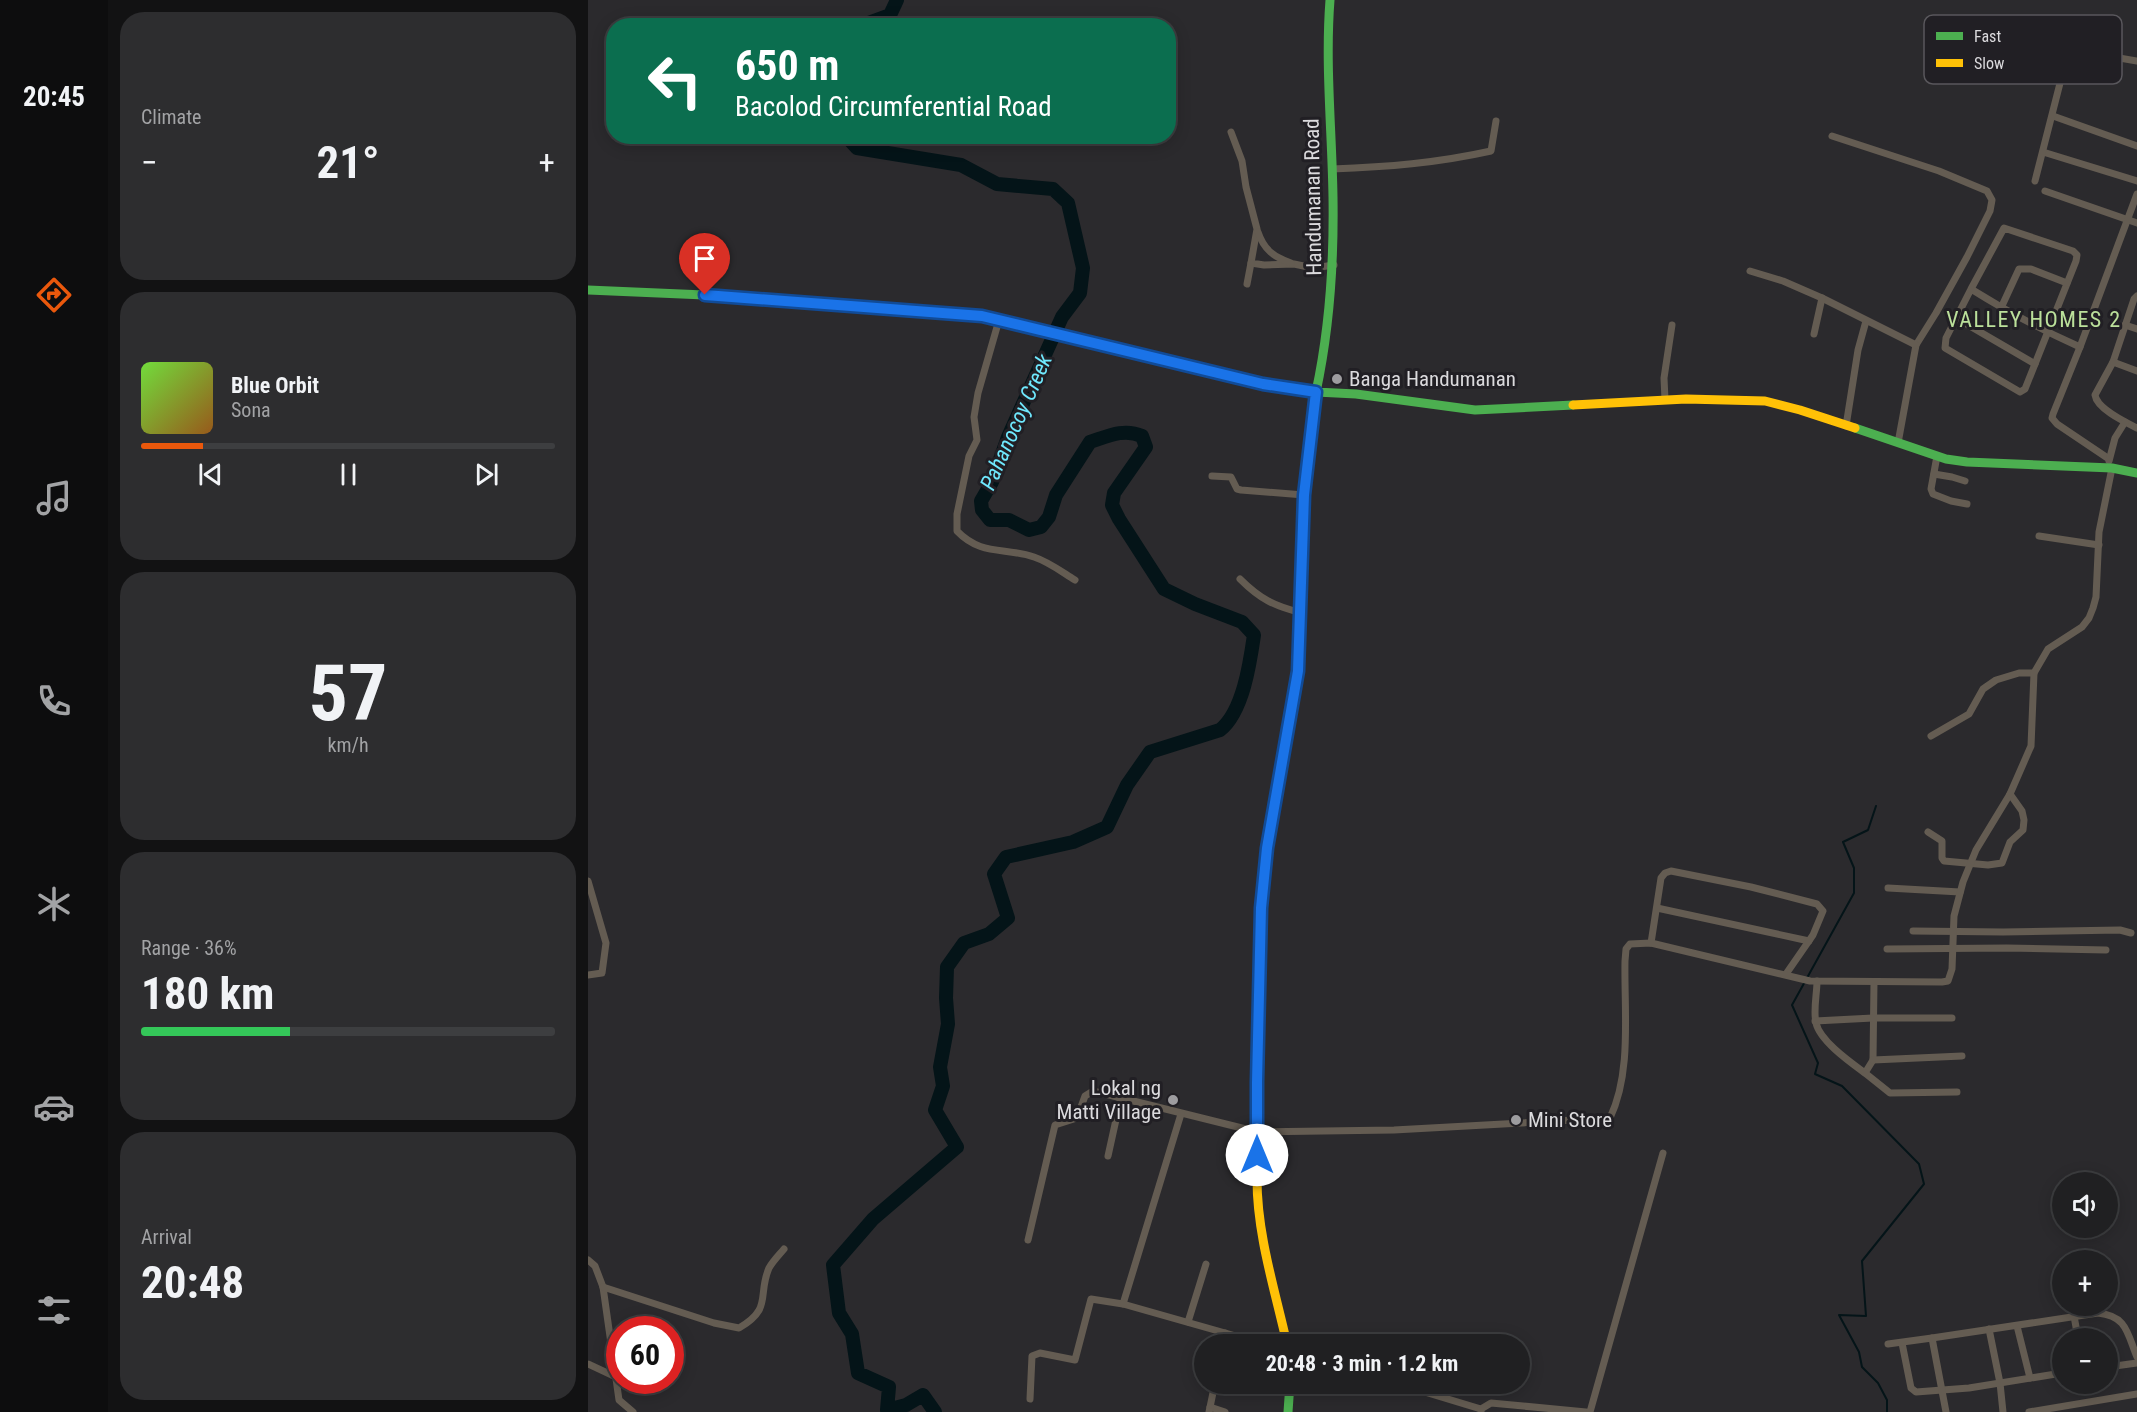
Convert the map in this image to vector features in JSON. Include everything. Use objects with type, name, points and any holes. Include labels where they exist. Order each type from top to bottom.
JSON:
[{"type":"main road","name":"Handumanan Road","points":[[1285,1334],[1257,1201],[1261,908],[1267,848],[1298,671],[1302,613],[1304,495],[1316,392],[1327,338],[1334,265],[1328,50],[1330,0]]},
{"type":"main road","points":[[588,290],[782,300],[957,313],[999,320],[1263,384],[1316,392],[1366,395],[1443,408],[1474,410],[1665,400],[1765,401],[1937,456],[1967,462],[2110,465],[2137,473]]},
{"type":"main road","points":[[1288,1412],[1289,1394]]},
{"type":"street","points":[[2122,59],[2137,61]]},
{"type":"street","points":[[2035,181],[2061,84]]},
{"type":"street","points":[[2053,116],[2137,146]]},
{"type":"street","points":[[1332,169],[1398,166],[1491,151],[1496,121]]},
{"type":"street","points":[[1231,132],[1242,161],[1257,229],[1265,248],[1274,257],[1294,264],[1313,268],[1334,265]]},
{"type":"street","points":[[1832,136],[1939,171],[1987,191],[1991,195],[1990,211],[1967,257],[1916,345],[1898,443]]},
{"type":"street","points":[[2043,152],[2137,181]]},
{"type":"street","points":[[2045,191],[2137,224]]},
{"type":"street","points":[[2110,465],[2052,418],[2057,398],[2080,347],[2137,194]]},
{"type":"street","points":[[2004,228],[2073,250],[2077,255],[2025,389],[2020,392],[1945,348],[1946,338],[1971,289],[2004,228]]},
{"type":"street","points":[[1247,284],[1257,229]]},
{"type":"street","points":[[1251,263],[1294,264]]},
{"type":"street","points":[[2001,308],[2019,269],[2031,269],[2067,283]]},
{"type":"street","points":[[1750,271],[1783,281],[1822,298],[1916,345]]},
{"type":"street","points":[[1971,289],[2001,308],[2080,347]]},
{"type":"street","points":[[2137,296],[2113,362],[2095,395],[2096,400],[2125,422],[2137,428]]},
{"type":"street","points":[[1814,334],[1822,298]]},
{"type":"street","points":[[1956,318],[2035,364]]},
{"type":"street","points":[[999,320],[978,393],[974,417],[977,440],[969,456],[957,514],[957,531],[968,543],[1036,558],[1075,580]]},
{"type":"street","points":[[1846,426],[1858,350],[1866,321]]},
{"type":"street","points":[[1665,400],[1664,378],[1672,325]]},
{"type":"street","points":[[2125,325],[2137,329]]},
{"type":"street","points":[[2113,362],[2137,371]]},
{"type":"street","points":[[1028,1240],[1055,1125],[1077,1118],[1088,1092],[1121,1097],[1181,1114],[1258,1131],[1394,1130],[1610,1118],[1617,1103],[1625,1064],[1626,949],[1630,944],[1651,943],[1814,981],[1946,982],[1950,977],[1954,916],[1970,864],[2010,794],[2031,746],[2034,673],[2048,649],[2082,627],[2089,618],[2096,597],[2099,532],[2110,465],[2115,438],[2125,422]]},
{"type":"street","points":[[1937,456],[1931,489],[1936,497],[1967,504]]},
{"type":"street","points":[[1934,474],[1965,481]]},
{"type":"street","points":[[1212,476],[1231,477],[1237,489],[1241,490],[1304,495]]},
{"type":"street","points":[[2039,537],[2099,545]]},
{"type":"street","points":[[1240,579],[1250,589],[1277,606],[1302,613]]},
{"type":"street","points":[[1931,736],[1970,714],[1983,689],[1996,680],[2019,673],[2034,673]]},
{"type":"street","points":[[1928,831],[1942,841],[1942,860],[1970,864],[2002,863],[2010,842],[2023,830],[2022,811],[2010,794]]},
{"type":"street","points":[[1651,943],[1661,878],[1665,873],[1671,871],[1751,887],[1817,904],[1823,911],[1809,941],[1786,974]]},
{"type":"street","points":[[588,881],[606,943],[602,973],[588,975]]},
{"type":"street","points":[[1888,888],[1960,892]]},
{"type":"street","points":[[1657,908],[1809,941]]},
{"type":"street","points":[[1913,931],[2120,930],[2131,933]]},
{"type":"street","points":[[1887,949],[2106,950]]},
{"type":"street","points":[[1814,981],[1815,1021],[1818,1031],[1865,1074],[1890,1093],[1957,1092]]},
{"type":"street","points":[[1865,1074],[1873,1060],[1874,982]]},
{"type":"street","points":[[1815,1021],[1952,1018]]},
{"type":"street","points":[[1873,1060],[1962,1056]]},
{"type":"street","points":[[1108,1156],[1121,1097]]},
{"type":"street","points":[[1123,1304],[1181,1114]]},
{"type":"street","points":[[1430,1394],[1481,1410],[1491,1403],[1588,1412],[1663,1153]]},
{"type":"street","points":[[603,1287],[714,1323],[739,1328],[761,1309],[771,1265],[784,1249]]},
{"type":"street","points":[[588,1260],[595,1266],[603,1287],[607,1316]]},
{"type":"street","points":[[1188,1322],[1206,1264]]},
{"type":"street","points":[[1030,1399],[1032,1356],[1040,1353],[1075,1360],[1091,1299],[1123,1304],[1229,1334]]},
{"type":"street","points":[[1888,1344],[2074,1316],[2076,1328]]},
{"type":"street","points":[[2114,1316],[2121,1320],[2137,1357]]},
{"type":"street","points":[[2017,1326],[2030,1378]]},
{"type":"street","points":[[1989,1329],[2000,1383],[2003,1412]]},
{"type":"street","points":[[1932,1338],[1946,1412]]},
{"type":"street","points":[[1902,1343],[1913,1390],[1919,1392],[2052,1375]]},
{"type":"street","points":[[2118,1366],[2137,1363]]},
{"type":"street","points":[[588,1364],[606,1372]]},
{"type":"street","points":[[618,1394],[619,1400],[633,1412]]},
{"type":"street","points":[[1213,1394],[1210,1410],[1225,1412]]},
{"type":"street","points":[[2029,1412],[2137,1394]]},
{"type":"waterway","name":"Pahanocoy Creek","points":[[882,18],[890,15],[897,0]]},
{"type":"waterway","name":"Pahanocoy Creek","points":[[853,144],[857,148],[961,165],[997,184],[1053,189],[1068,203],[1083,268],[1080,293],[1062,317],[1008,437],[992,482],[981,501],[982,510],[990,520],[1009,520],[1029,530],[1041,527],[1049,517],[1056,495],[1090,442],[1122,433],[1142,436],[1146,447],[1114,493],[1112,505],[1119,519],[1164,589],[1242,622],[1254,635],[1244,686],[1228,722],[1220,730],[1150,752],[1127,785],[1107,827],[1073,842],[1006,857],[994,874],[1008,918],[989,934],[964,943],[947,967],[948,1024],[940,1067],[943,1086],[935,1110],[957,1147],[873,1219],[833,1265],[839,1313],[852,1334],[858,1373],[889,1387],[887,1410],[906,1405],[923,1395],[935,1412]]},
{"type":"waterway","points":[[1876,806],[1868,830],[1843,842],[1854,868],[1854,893],[1792,1005],[1818,1063],[1815,1074],[1842,1086],[1919,1164],[1924,1184],[1862,1261],[1866,1316],[1839,1315],[1859,1352],[1862,1367],[1878,1383],[1887,1400],[1887,1412]]},
{"type":"traffic: fast","points":[[1330,0],[1328,73],[1333,246],[1328,319],[1316,392],[1356,394],[1475,410],[1573,405]]},
{"type":"traffic: fast","points":[[588,290],[728,296],[982,316],[1263,384],[1316,392],[1312,425]]},
{"type":"traffic: fast","points":[[1855,428],[1946,459],[1967,462],[2112,468],[2137,473]]},
{"type":"traffic: fast","points":[[1257,1179],[1261,908],[1267,848],[1298,671],[1299,633]]},
{"type":"traffic: fast","points":[[1288,1412],[1289,1394]]},
{"type":"traffic: slow","points":[[1573,405],[1686,399],[1765,401],[1855,428]]},
{"type":"traffic: slow","points":[[1299,633],[1304,495],[1312,425]]},
{"type":"traffic: slow","points":[[1257,1179],[1263,1242],[1285,1334]]},
{"type":"place","name":"Banga Handumanan","points":[[1337,379]]},
{"type":"place","name":"Lokal ng Matti Village","points":[[1173,1100]]},
{"type":"place","name":"Mini Store","points":[[1516,1120]]},
{"type":"district","name":"VALLEY HOMES 2","points":[[2034,319]]},
{"type":"route","points":[[705,295],[982,316],[1263,384],[1316,392],[1304,495],[1298,671],[1267,848],[1261,908],[1257,1155]]}]
